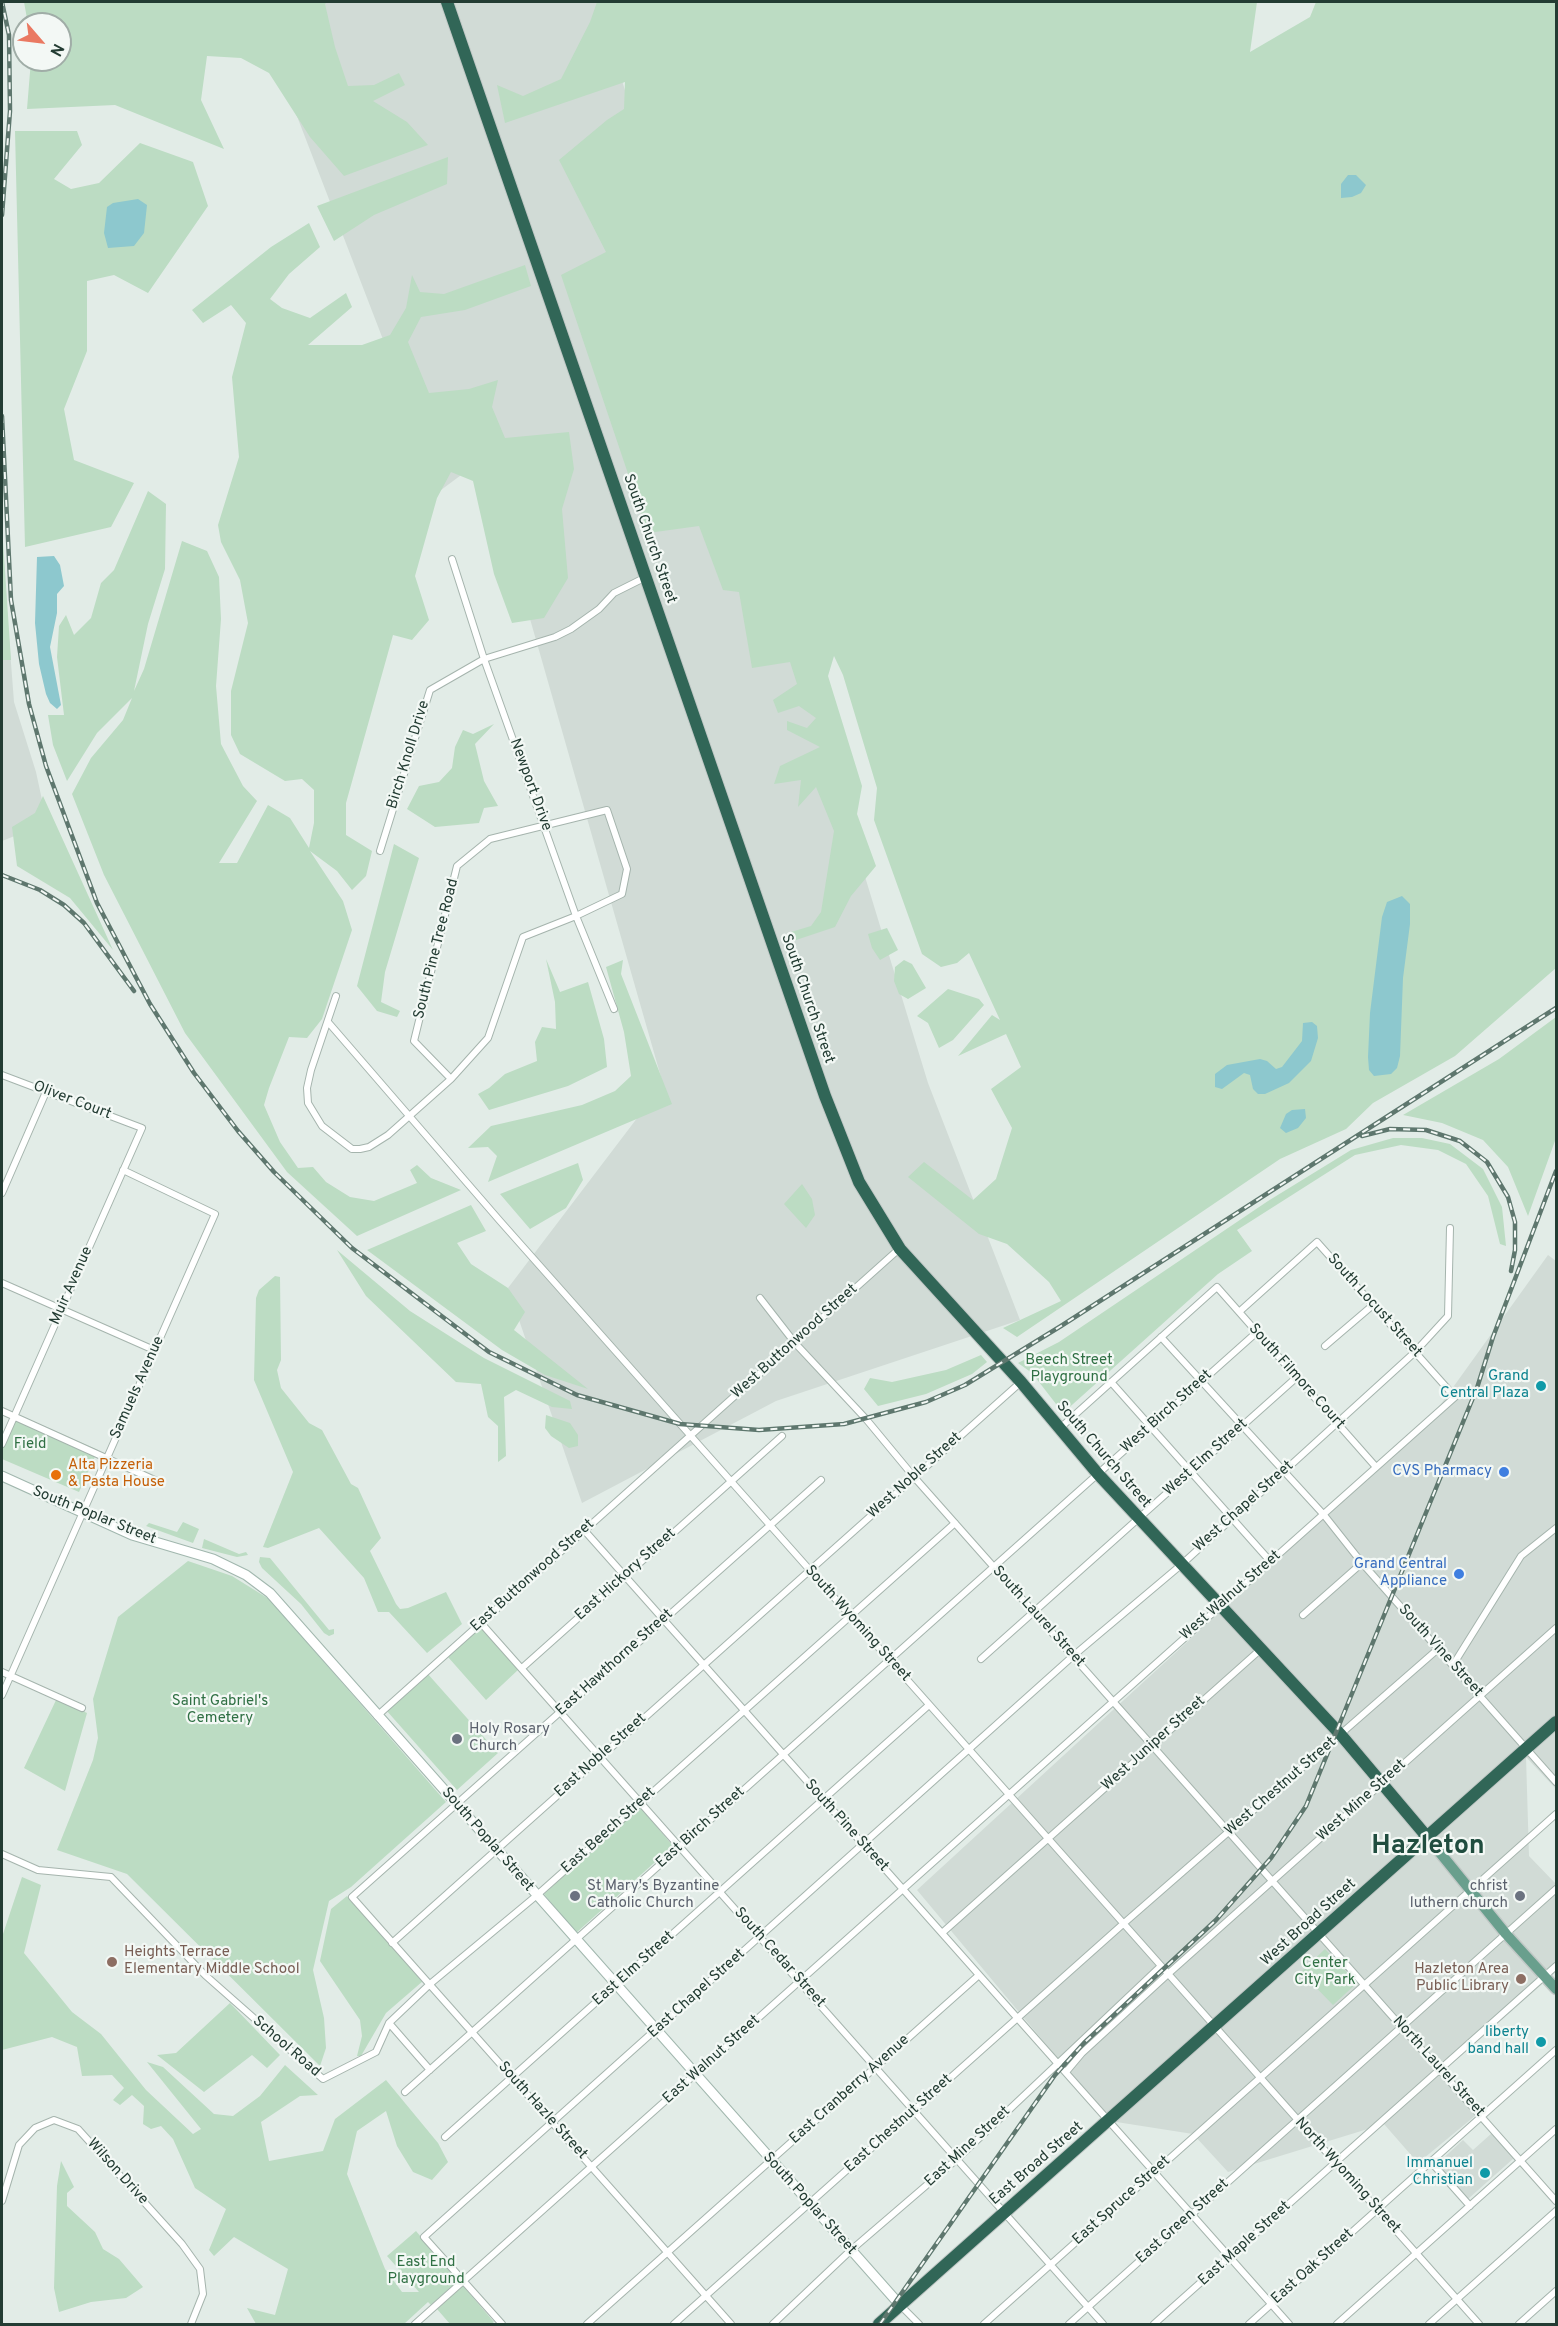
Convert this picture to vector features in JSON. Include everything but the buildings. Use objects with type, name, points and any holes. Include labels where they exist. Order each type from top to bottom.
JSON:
[{"type":"highway","name":"South Church Street","points":[[447,2],[829,1109],[860,1184],[900,1249],[1021,1382],[1138,1519],[1341,1735],[1428,1838]]},
{"type":"highway","name":"West Broad Street","points":[[1215,2027],[1557,1722]]},
{"type":"highway","name":"East Broad Street","points":[[879,2325],[1215,2027]]},
{"type":"main road","name":"South Poplar Street","points":[[2,1476],[132,1534],[213,1559],[246,1575],[270,1593],[770,2161],[900,2305]]},
{"type":"main road","points":[[1428,1838],[1506,1935],[1557,1989]]},
{"type":"street","name":"Newport Drive","points":[[452,560],[484,659],[576,916],[614,1008]]},
{"type":"street","name":"Birch Knoll Drive","points":[[380,850],[430,690],[484,659],[555,637],[599,609],[614,593],[647,577]]},
{"type":"street","points":[[336,996],[307,1088],[308,1103],[322,1126],[352,1149],[360,1149],[369,1147],[388,1135],[451,1079],[488,1038],[523,937],[576,916],[622,894],[627,869],[607,810],[544,825]]},
{"type":"street","name":"South Pine Tree Road","points":[[451,1079],[414,1041],[457,866],[490,839],[544,825]]},
{"type":"street","points":[[328,1022],[410,1114]]},
{"type":"street","name":"Oliver Court","points":[[2,1075],[142,1128]]},
{"type":"street","points":[[2,1193],[46,1092]]},
{"type":"street","name":"South Wyoming Street","points":[[410,1114],[500,1221],[1215,2027]]},
{"type":"street","name":"Muir Avenue","points":[[2,1444],[142,1128]]},
{"type":"street","name":"Samuels Avenue","points":[[2,1695],[215,1214],[123,1170]]},
{"type":"street","name":"West Chapel Street","points":[[970,1751],[1073,1656],[1181,1565],[1338,1423],[1414,1352],[1448,1316],[1450,1228]]},
{"type":"street","name":"South Locust Street","points":[[1239,1312],[1317,1242],[1455,1397]]},
{"type":"street","name":"West Buttonwood Street","points":[[690,1436],[900,1249]]},
{"type":"street","points":[[2,1282],[154,1350]]},
{"type":"street","name":"South Filmore Court","points":[[1161,1337],[1217,1287],[1376,1467]]},
{"type":"street","name":"South Laurel Street","points":[[760,1298],[795,1343],[866,1419],[954,1523],[1320,1934]]},
{"type":"street","points":[[1325,1346],[1373,1305]]},
{"type":"street","name":"West Birch Street","points":[[889,1660],[1257,1332]]},
{"type":"street","points":[[1059,1429],[1161,1337]]},
{"type":"street","name":"South Vine Street","points":[[1161,1337],[1324,1515],[1362,1563],[1557,1782]]},
{"type":"street","name":"West Elm Street","points":[[981,1659],[1297,1377]]},
{"type":"street","name":"West Noble Street","points":[[810,1570],[1021,1382]]},
{"type":"street","points":[[1111,1382],[1270,1561]]},
{"type":"street","name":"West Walnut Street","points":[[1009,1795],[1455,1397]]},
{"type":"street","points":[[2,1411],[159,1482]]},
{"type":"street","name":"East Buttonwood Street","points":[[377,1716],[690,1436]]},
{"type":"street","name":"East Hickory Street","points":[[522,1668],[782,1436]]},
{"type":"street","name":"East Hawthorne Street","points":[[352,1897],[821,1480]]},
{"type":"street","name":"East Beech Street","points":[[376,2052],[389,2023],[430,1984],[536,1896],[954,1523]]},
{"type":"street","points":[[1453,1665],[1521,1556],[1557,1528]]},
{"type":"street","name":"South Pine Street","points":[[584,1530],[1289,2325]]},
{"type":"street","points":[[1303,1615],[1362,1563]]},
{"type":"street","name":"East Noble Street","points":[[392,1942],[810,1570]]},
{"type":"street","name":"South Cedar Street","points":[[481,1623],[1005,2211],[1103,2325]]},
{"type":"street","name":"West Mine Street","points":[[1168,1974],[1557,1628]]},
{"type":"street","name":"West Juniper Street","points":[[942,1934],[1261,1649]]},
{"type":"street","name":"West Chestnut Street","points":[[1124,1924],[1438,1649]]},
{"type":"street","name":"East Birch Street","points":[[405,2092],[889,1660]]},
{"type":"street","points":[[2,1672],[82,1708]]},
{"type":"street","name":"East Elm Street","points":[[445,2137],[929,1705]]},
{"type":"street","name":"East Chapel Street","points":[[463,2281],[424,2237],[970,1751]]},
{"type":"street","name":"East Walnut Street","points":[[415,2325],[1009,1795]]},
{"type":"street","name":"East Spruce Street","points":[[984,2325],[1557,1814]]},
{"type":"street","name":"School Road","points":[[2,1854],[38,1870],[111,1877],[205,1975],[323,2079],[376,2052]]},
{"type":"street","name":"East Green Street","points":[[1069,2325],[1557,1889]]},
{"type":"street","name":"South Hazle Street","points":[[352,1897],[732,2325]]},
{"type":"street","name":"East Chestnut Street","points":[[674,2325],[1124,1924]]},
{"type":"street","name":"North Laurel Street","points":[[1320,1934],[1557,2201]]},
{"type":"street","name":"East Mine Street","points":[[773,2325],[850,2251],[957,2159],[1161,1966]]},
{"type":"street","name":"East Maple Street","points":[[1155,2325],[1557,1966]]},
{"type":"street","points":[[1066,2072],[1082,2054],[1168,1974]]},
{"type":"street","name":"East Cranberry Avenue","points":[[587,2325],[979,1975]]},
{"type":"street","points":[[389,2023],[430,2070]]},
{"type":"street","name":"North Wyoming Street","points":[[1215,2027],[1479,2325]]},
{"type":"street","name":"East Oak Street","points":[[1249,2325],[1557,2050]]},
{"type":"street","name":"Wilson Drive","points":[[2,2201],[19,2145],[35,2128],[54,2120],[78,2129],[182,2244],[200,2269],[203,2294],[191,2325]]},
{"type":"street","points":[[1337,2325],[1557,2129]]},
{"type":"street","points":[[1431,2162],[1470,2206]]},
{"type":"street","points":[[1429,2325],[1557,2211]]},
{"type":"street","points":[[463,2281],[502,2325]]},
{"type":"street","points":[[1519,2325],[1557,2291]]},
{"type":"street","points":[[900,2305],[919,2325]]},
{"type":"shaded area","points":[[253,2],[598,2],[928,1083],[1020,1320],[776,1401],[582,1503],[508,1288],[663,1084],[484,458],[441,490]]},
{"type":"shaded area","points":[[2,546],[14,702],[36,772],[47,823],[2,841]]},
{"type":"shaded area","points":[[1548,1255],[1556,1261],[1556,1789],[1526,1757],[1529,1856],[1556,1884],[1556,1972],[1446,2069],[1481,2111],[1418,2163],[1384,2124],[1228,2172],[1193,2134],[1110,2121],[917,1890],[1431,1418]]},
{"type":"shaded area","points":[[1492,2133],[1514,2158],[1468,2199],[1437,2164],[1463,2140],[1473,2150]]},
{"type":"green space","points":[[24,2],[327,2],[325,4],[335,47],[348,86],[374,85],[399,73],[405,85],[373,101],[407,122],[428,145],[344,176],[310,137],[269,73],[241,58],[207,56],[201,100],[224,149],[115,105],[27,109],[30,72],[72,72],[72,12],[26,12]]},
{"type":"green space","points":[[597,2],[1257,2],[1250,52],[1310,17],[1316,2],[1556,2],[1556,968],[1455,1056],[1373,1103],[1346,1129],[1280,1159],[1017,1337],[1003,1328],[1061,1301],[1049,1282],[1007,1244],[979,1234],[908,1177],[924,1162],[973,1200],[996,1179],[1012,1128],[991,1089],[1021,1067],[1006,1034],[958,1056],[992,1015],[1000,1020],[969,953],[957,963],[941,967],[922,954],[874,820],[877,788],[843,675],[834,656],[828,676],[862,786],[857,814],[876,866],[851,896],[835,927],[793,941],[791,932],[811,926],[821,912],[834,831],[816,787],[798,807],[801,780],[774,784],[780,766],[820,747],[787,730],[787,721],[807,728],[816,718],[799,706],[778,713],[773,700],[797,684],[790,662],[752,668],[739,592],[723,590],[699,526],[648,533],[561,275],[606,252],[559,160],[607,120],[624,109],[625,82],[505,123],[497,85],[523,96],[561,79],[590,22]]},
{"type":"green space","points":[[15,131],[77,131],[82,145],[54,179],[71,189],[99,183],[140,143],[193,162],[208,206],[148,293],[114,275],[87,281],[87,351],[64,409],[74,460],[134,483],[111,527],[25,547]]},
{"type":"green space","points":[[448,157],[447,184],[374,215],[334,241],[317,206]]},
{"type":"green space","points":[[309,223],[320,247],[289,274],[270,299],[282,308],[310,318],[346,293],[352,307],[308,345],[362,345],[390,335],[406,308],[412,275],[420,292],[444,294],[525,265],[531,286],[465,310],[421,317],[408,342],[429,393],[469,389],[498,380],[492,407],[505,438],[569,432],[574,469],[562,509],[568,578],[544,618],[512,623],[494,574],[473,481],[451,472],[437,498],[415,576],[429,620],[412,640],[393,635],[346,803],[346,835],[372,851],[366,876],[352,890],[337,871],[310,851],[343,901],[352,930],[322,1019],[307,1038],[289,1037],[269,1088],[264,1105],[280,1142],[298,1168],[313,1167],[326,1182],[350,1197],[374,1201],[417,1183],[410,1170],[417,1165],[431,1178],[461,1190],[357,1236],[287,1172],[185,1033],[104,875],[72,794],[91,758],[123,720],[132,698],[97,733],[67,781],[53,745],[48,715],[64,715],[57,657],[59,626],[66,615],[74,635],[91,618],[101,583],[114,570],[148,491],[166,504],[165,569],[148,624],[134,691],[144,669],[182,541],[207,551],[219,577],[221,619],[216,686],[221,744],[243,786],[257,801],[219,863],[237,863],[268,805],[290,818],[309,848],[314,823],[314,790],[302,779],[285,781],[240,754],[231,735],[231,691],[248,623],[240,580],[221,542],[218,525],[239,457],[232,377],[246,323],[231,305],[203,323],[192,310],[271,247]]},
{"type":"green space","points":[[2,526],[11,660],[2,660]]},
{"type":"green space","points":[[494,724],[475,744],[484,781],[498,806],[484,808],[479,823],[435,827],[407,809],[419,786],[439,782],[452,768],[455,747],[463,730],[473,734]]},
{"type":"green space","points":[[43,796],[113,950],[70,898],[17,866],[12,827],[35,813]]},
{"type":"green space","points":[[394,844],[419,858],[385,972],[381,1002],[400,1011],[397,1017],[377,1011],[357,986]]},
{"type":"green space","points":[[887,928],[898,950],[880,960],[872,948],[868,934]]},
{"type":"green space","points":[[546,959],[560,992],[588,982],[604,1039],[607,1067],[568,1086],[489,1110],[478,1094],[505,1074],[537,1061],[535,1042],[542,1027],[556,1029],[555,1002]]},
{"type":"green space","points":[[623,960],[621,974],[672,1104],[488,1182],[497,1156],[488,1147],[468,1148],[491,1126],[582,1105],[615,1091],[631,1076],[624,1032],[606,967]]},
{"type":"green space","points":[[904,960],[912,964],[926,988],[908,999],[899,994],[894,981],[895,967]]},
{"type":"green space","points":[[948,989],[979,999],[984,1005],[953,1040],[939,1048],[928,1023],[917,1016]]},
{"type":"green space","points":[[1556,1017],[1556,1138],[1528,1216],[1508,1167],[1483,1140],[1442,1123],[1403,1115],[1499,1059]]},
{"type":"green space","name":"Beech Street Playground","points":[[1393,1138],[1422,1138],[1450,1144],[1483,1169],[1502,1207],[1506,1246],[1500,1244],[1488,1196],[1466,1164],[1438,1150],[1401,1145],[1355,1155],[1237,1230],[1252,1251],[1218,1274],[1063,1413],[1032,1373],[1018,1363],[1059,1342],[1268,1201],[1351,1150]]},
{"type":"green space","points":[[578,1163],[583,1180],[566,1208],[530,1229],[500,1194]]},
{"type":"green space","points":[[802,1184],[812,1199],[815,1215],[806,1228],[784,1204]]},
{"type":"green space","points":[[471,1205],[486,1231],[457,1243],[471,1264],[508,1288],[525,1312],[514,1330],[588,1389],[545,1375],[502,1350],[367,1250]]},
{"type":"green space","points":[[337,1250],[410,1311],[484,1358],[570,1401],[572,1409],[552,1407],[516,1390],[504,1397],[506,1456],[498,1462],[498,1426],[488,1417],[481,1384],[456,1382],[366,1296]]},
{"type":"green space","points":[[275,1276],[280,1277],[281,1360],[277,1370],[281,1388],[309,1423],[322,1430],[351,1484],[358,1488],[381,1538],[370,1551],[396,1604],[400,1609],[408,1608],[446,1592],[462,1624],[427,1653],[389,1612],[378,1612],[364,1578],[319,1528],[268,1548],[263,1547],[293,1472],[254,1380],[256,1298],[259,1290]]},
{"type":"green space","points":[[981,1355],[987,1362],[972,1374],[926,1394],[878,1406],[864,1389],[870,1378],[892,1382],[946,1370]]},
{"type":"green space","name":"Field","points":[[17,1414],[98,1450],[79,1492],[2,1459],[2,1448]]},
{"type":"green space","points":[[546,1415],[570,1423],[578,1435],[578,1446],[569,1448],[551,1436],[545,1428]]},
{"type":"green space","points":[[183,1522],[199,1529],[193,1543],[146,1526],[149,1523],[177,1532]]},
{"type":"green space","points":[[204,1539],[239,1554],[246,1552],[248,1555],[237,1557],[202,1548]]},
{"type":"green space","points":[[260,1557],[270,1558],[329,1630],[334,1629],[334,1634],[329,1636],[324,1633],[301,1604],[262,1568],[259,1562]]},
{"type":"green space","name":"Saint Gabriel's Cemetery","points":[[188,1561],[232,1576],[269,1599],[446,1802],[351,1887],[329,1901],[313,1970],[324,2018],[326,2048],[320,2066],[127,1874],[57,1850],[93,1760],[98,1738],[93,1699],[118,1617]]},
{"type":"green space","points":[[481,1626],[519,1669],[486,1700],[448,1657]]},
{"type":"green space","points":[[427,1673],[498,1753],[457,1790],[386,1710]]},
{"type":"green space","points":[[57,1698],[87,1713],[65,1791],[24,1768]]},
{"type":"green space","points":[[640,1807],[673,1846],[576,1933],[544,1894]]},
{"type":"green space","points":[[22,1877],[41,1885],[24,1953],[72,2012],[101,2034],[146,2090],[193,2134],[201,2129],[147,2062],[163,2067],[214,2114],[233,2116],[260,2096],[285,2065],[318,2095],[300,2096],[261,2122],[269,2161],[323,2151],[335,2119],[386,2080],[438,2143],[448,2162],[432,2180],[413,2172],[397,2146],[386,2111],[357,2131],[347,2174],[385,2269],[402,2292],[419,2292],[387,2256],[416,2231],[458,2281],[431,2305],[428,2302],[404,2324],[256,2324],[247,2308],[275,2315],[288,2269],[234,2237],[214,2256],[209,2250],[226,2209],[195,2188],[173,2139],[161,2126],[151,2129],[143,2124],[144,2106],[132,2095],[120,2105],[113,2100],[124,2088],[112,2075],[82,2076],[77,2047],[52,2037],[2,2050],[2,1937]]},
{"type":"green space","points":[[347,1896],[423,1981],[386,2013],[361,2056],[357,2056],[362,2036],[360,2020],[320,1961],[331,1909]]},
{"type":"green space","name":"Center City Park","points":[[1325,1949],[1357,1983],[1333,2005],[1301,1972]]},
{"type":"green space","points":[[230,2003],[280,2055],[267,2068],[252,2055],[204,2092],[157,2055],[176,2053]]},
{"type":"green space","points":[[61,2161],[74,2187],[67,2193],[67,2206],[95,2232],[103,2249],[119,2259],[143,2287],[126,2298],[91,2302],[59,2312],[54,2288],[57,2186]]},
{"type":"green space","name":"East End Playground","points":[[463,2286],[494,2322],[491,2324],[450,2324],[437,2309]]},
{"type":"water","points":[[1348,175],[1356,175],[1366,185],[1361,193],[1341,198],[1341,184]]},
{"type":"water","points":[[138,199],[147,205],[144,233],[134,246],[108,248],[104,233],[107,207],[113,203]]},
{"type":"water","points":[[54,556],[60,565],[64,586],[57,594],[57,613],[50,647],[61,705],[57,709],[50,703],[46,694],[39,664],[35,623],[37,557]]},
{"type":"water","points":[[1402,896],[1410,904],[1410,924],[1403,978],[1400,1056],[1397,1068],[1391,1074],[1374,1076],[1369,1070],[1368,1057],[1370,1013],[1382,917],[1387,902]]},
{"type":"water","points":[[1312,1022],[1317,1026],[1318,1038],[1311,1061],[1289,1083],[1265,1094],[1258,1094],[1253,1089],[1250,1075],[1244,1073],[1222,1089],[1215,1087],[1215,1074],[1227,1065],[1260,1059],[1267,1061],[1276,1069],[1282,1067],[1302,1041],[1303,1023]]},
{"type":"water","points":[[1305,1109],[1306,1118],[1298,1128],[1286,1133],[1280,1128],[1286,1114],[1292,1110]]},
{"type":"railway","points":[[2,2],[9,35],[10,111],[2,215]]},
{"type":"railway","points":[[2,416],[11,600],[29,704],[46,766],[97,903],[150,1004],[194,1073],[238,1131],[274,1172],[352,1248],[489,1352],[577,1395],[680,1424],[759,1430],[844,1424],[926,1402],[965,1385],[1061,1326],[1556,1008]]},
{"type":"railway","points":[[2,875],[40,890],[64,905],[84,923],[134,991]]},
{"type":"railway","points":[[1362,1136],[1390,1129],[1426,1130],[1460,1141],[1487,1162],[1508,1197],[1515,1222],[1515,1250],[1511,1271]]},
{"type":"railway","points":[[880,2324],[1055,2075],[1084,2043],[1216,1920],[1271,1858],[1306,1806],[1477,1388],[1493,1337],[1556,1171]]},
{"type":"place","name":"Grand Central Plaza","points":[[1541,1386]]},
{"type":"place","name":"CVS Pharmacy","points":[[1504,1472]]},
{"type":"place","name":"Alta Pizzeria & Pasta House","points":[[56,1475]]},
{"type":"place","name":"Grand Central Appliance","points":[[1459,1574]]},
{"type":"place","name":"Holy Rosary Church","points":[[457,1739]]},
{"type":"place","name":"St Mary's Byzantine Catholic Church","points":[[575,1896]]},
{"type":"place","name":"christ luthern church","points":[[1520,1896]]},
{"type":"place","name":"Heights Terrace Elementary Middle School","points":[[112,1962]]},
{"type":"place","name":"Hazleton Area Public Library","points":[[1521,1979]]},
{"type":"place","name":"liberty band hall","points":[[1541,2042]]},
{"type":"place","name":"Immanuel Christian","points":[[1485,2173]]},
{"type":"district","name":"Hazleton","points":[[1428,1848]]}]
